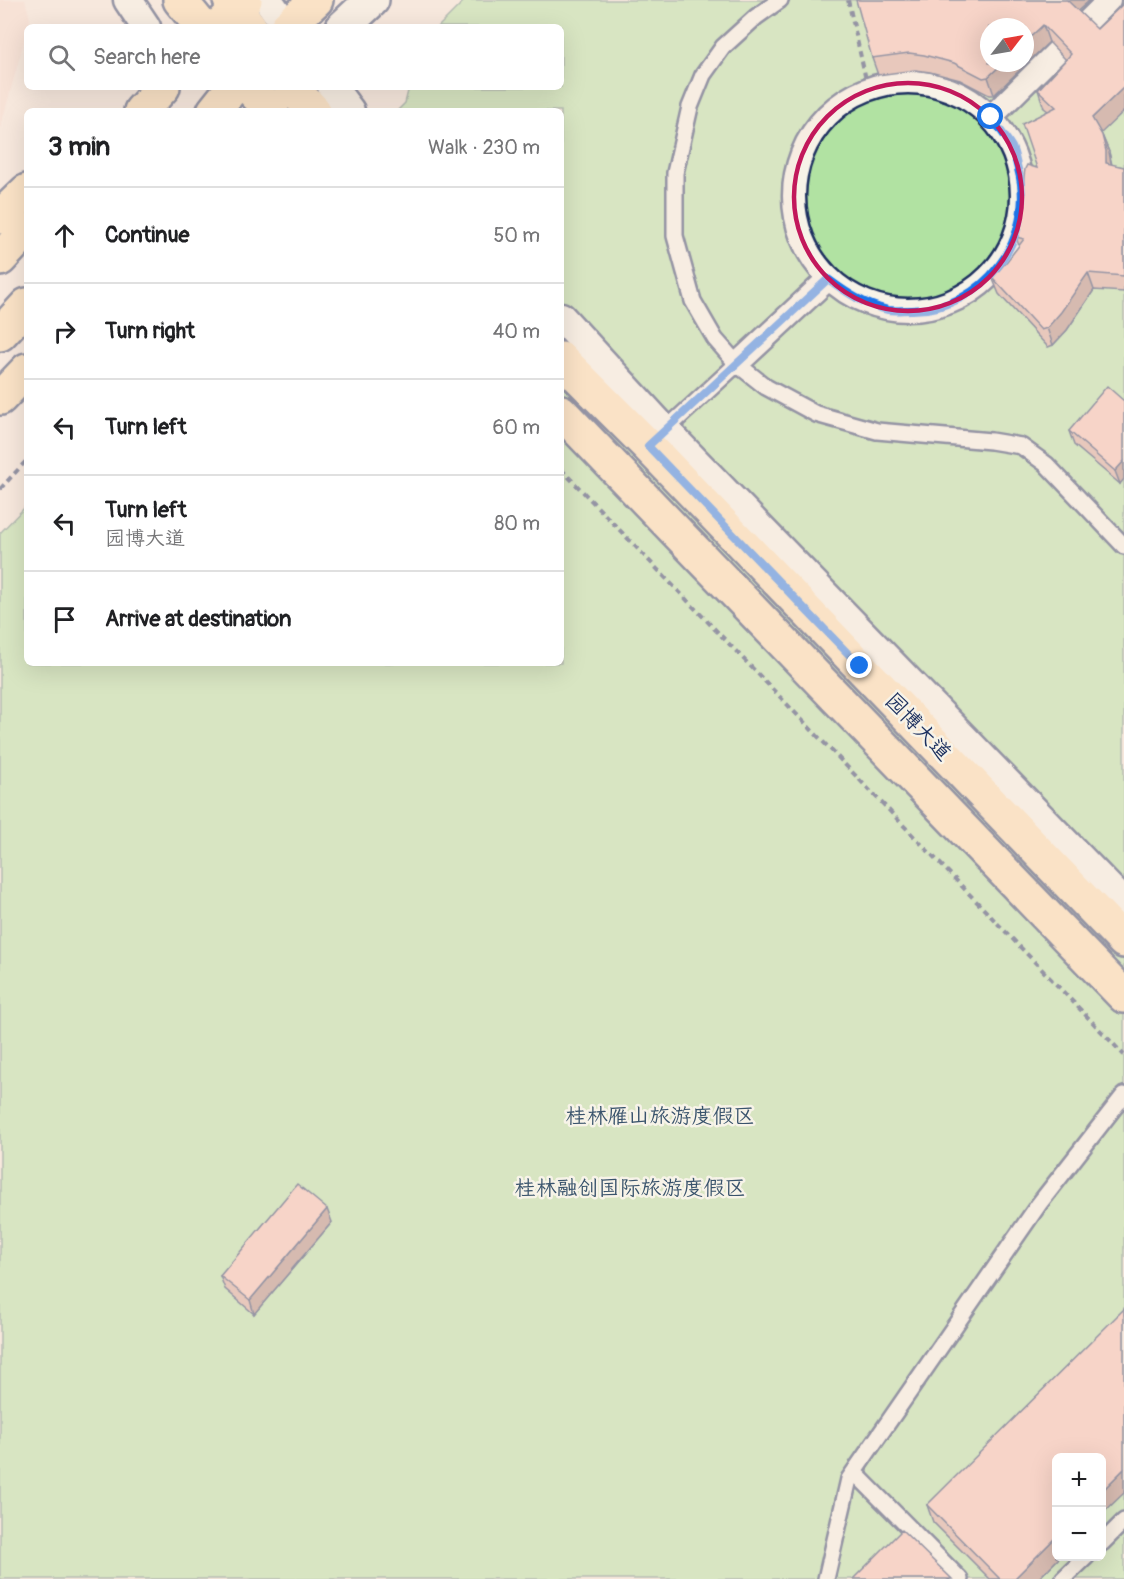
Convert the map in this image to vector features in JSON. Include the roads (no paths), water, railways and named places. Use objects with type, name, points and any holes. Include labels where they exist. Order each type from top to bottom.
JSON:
[{"type":"main road","points":[[180,0],[200,24]]},
{"type":"main road","points":[[290,24],[316,0]]},
{"type":"main road","points":[[144,108],[161,90]]},
{"type":"main road","points":[[223,108],[263,95],[304,108]]},
{"type":"main road","points":[[0,217],[24,194]]},
{"type":"main road","points":[[0,259],[24,234]]},
{"type":"main road","points":[[0,334],[24,308]]},
{"type":"main road","name":"园博大道","points":[[564,361],[656,438],[1124,941]]},
{"type":"main road","points":[[0,398],[24,373]]},
{"type":"main road","points":[[564,415],[1124,996]]},
{"type":"street","points":[[128,0],[144,24]]},
{"type":"street","points":[[268,0],[285,24]]},
{"type":"street","points":[[346,24],[372,0]]},
{"type":"street","points":[[991,117],[1109,0]]},
{"type":"street","points":[[894,82],[921,82],[946,88],[970,100],[991,117],[1012,148],[1022,184],[1020,221],[1008,254],[987,281],[957,301],[924,310],[890,310],[856,299],[828,279],[808,253],[796,222],[793,189],[800,156],[816,127],[839,104],[868,88],[894,82]]},
{"type":"street","points":[[334,90],[348,108]]},
{"type":"street","points":[[1020,221],[1044,226]]},
{"type":"street","points":[[737,364],[828,279]]},
{"type":"street","points":[[564,321],[656,438],[1124,903]]},
{"type":"lane","points":[[780,0],[756,17],[723,47],[703,75],[690,107],[675,173],[675,236],[693,301],[716,339],[737,364],[766,387],[816,414],[877,431],[991,441],[1021,446],[1046,464],[1124,546]]},
{"type":"lane","points":[[656,438],[737,364]]},
{"type":"lane","points":[[826,1579],[849,1479],[1039,1203],[1124,1095]]},
{"type":"lane","points":[[854,1472],[960,1579]]},
{"type":"lane","points":[[1106,1538],[1124,1521]]},
{"type":"lane","points":[[1063,1579],[1083,1561]]},
{"type":"park label","name":"桂林雁山旅游度假区","points":[[660,1116]]},
{"type":"park label","name":"桂林融创国际旅游度假区","points":[[630,1188]]}]
